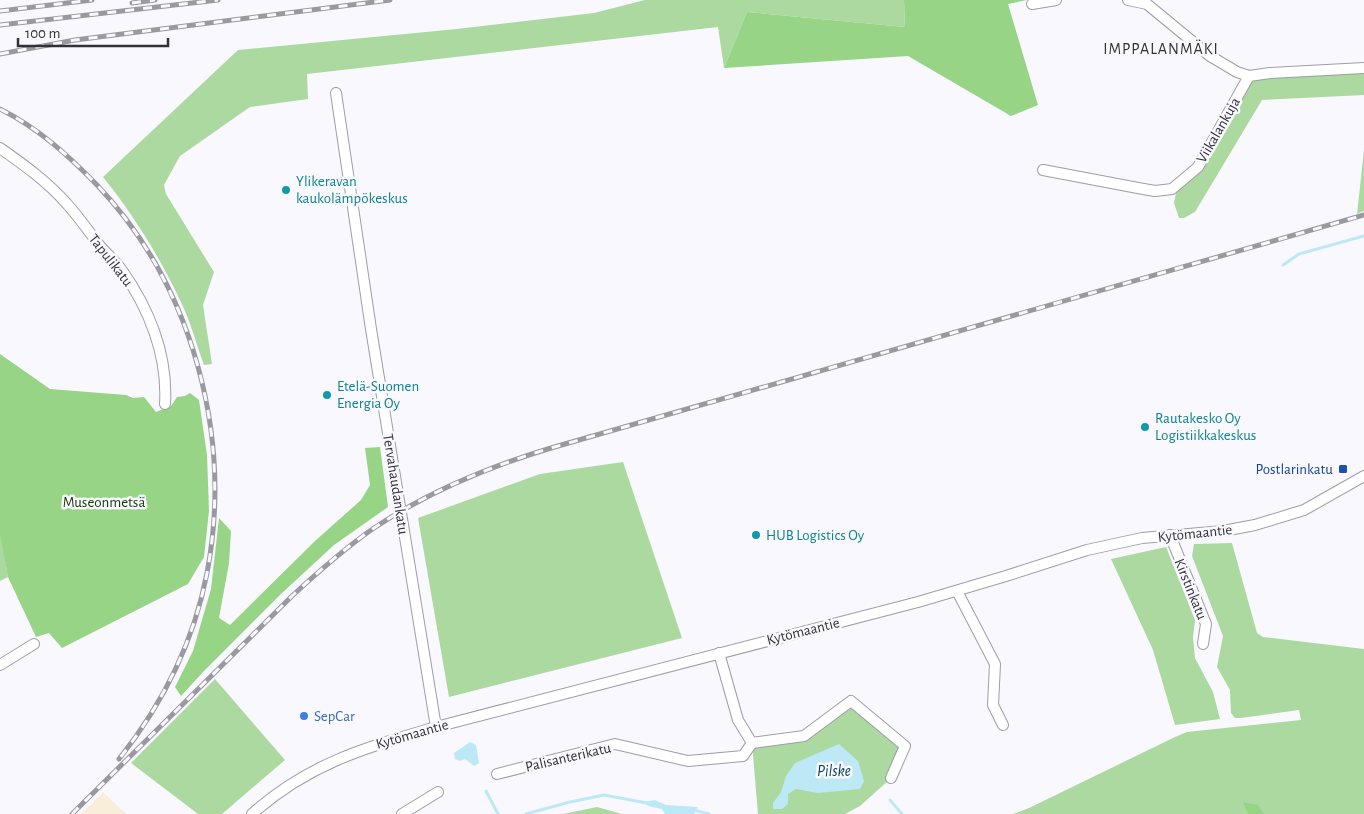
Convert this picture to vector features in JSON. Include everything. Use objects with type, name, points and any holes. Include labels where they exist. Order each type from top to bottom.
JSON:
[{"type":"street","points":[[1032,4],[1056,0]]},
{"type":"street","points":[[1128,0],[1147,4],[1210,56],[1236,72],[1249,76],[1270,73],[1364,68]]},
{"type":"street","name":"Viikalankuja","points":[[1043,170],[1155,191],[1172,189],[1198,167],[1249,76]]},
{"type":"street","name":"Tervahaudankatu","points":[[336,93],[371,329],[436,727]]},
{"type":"street","name":"Tapulikatu","points":[[0,148],[45,181],[67,204],[119,267],[136,291],[152,323],[161,354],[166,387],[165,404]]},
{"type":"street","name":"Kytömaantie","points":[[252,814],[281,790],[324,765],[374,745],[436,727],[957,591],[1087,550],[1142,538],[1255,526],[1304,510],[1364,476]]},
{"type":"street","name":"Kirstinkatu","points":[[1170,535],[1206,624],[1203,644]]},
{"type":"street","points":[[957,591],[995,664],[993,705],[1003,725]]},
{"type":"street","points":[[0,665],[34,644]]},
{"type":"street","points":[[719,653],[738,720],[752,743],[804,736],[851,701],[905,746],[891,778]]},
{"type":"street","name":"Palisanterikatu","points":[[496,774],[615,744],[688,761],[743,756],[752,743]]},
{"type":"street","points":[[402,814],[438,792]]},
{"type":"shaded area","points":[[103,792],[126,814],[81,814]]},
{"type":"green space","points":[[645,0],[904,0],[905,27],[747,12],[724,68],[718,27],[307,74],[308,99],[250,107],[180,156],[164,185],[166,194],[214,272],[203,305],[212,364],[204,365],[184,308],[163,267],[135,221],[103,177],[238,50],[457,29],[594,13]]},
{"type":"green space","points":[[904,0],[1027,0],[1008,4],[1038,105],[1011,116],[908,56],[724,68],[747,12],[905,27]]},
{"type":"green space","points":[[1364,71],[1364,95],[1262,100],[1195,212],[1184,218],[1179,218],[1174,203],[1176,193],[1201,168],[1243,91],[1252,81],[1266,78]]},
{"type":"green space","points":[[1364,150],[1364,211],[1357,214]]},
{"type":"green space","name":"Museonmetsä","points":[[0,354],[50,389],[126,395],[133,398],[144,397],[156,412],[171,406],[177,397],[190,393],[199,400],[207,455],[209,511],[204,557],[188,584],[62,648],[49,633],[36,637],[8,577],[0,534]]},
{"type":"green space","points":[[380,447],[388,507],[334,545],[281,594],[181,696],[175,687],[193,651],[211,589],[219,518],[231,531],[229,563],[219,618],[230,625],[315,541],[361,500],[370,485],[365,448]]},
{"type":"green space","points":[[623,462],[682,638],[449,697],[418,518],[540,474]]},
{"type":"green space","points":[[0,528],[8,577],[0,581]]},
{"type":"green space","points":[[1232,543],[1257,633],[1263,637],[1364,649],[1364,814],[1013,814],[1187,732],[1301,720],[1299,710],[1241,718],[1235,718],[1231,713],[1230,690],[1217,667],[1223,636],[1192,556],[1194,544]]},
{"type":"green space","points":[[1166,547],[1195,620],[1193,638],[1195,658],[1213,692],[1220,719],[1175,725],[1153,650],[1111,559]]},
{"type":"green space","points":[[215,679],[285,760],[222,814],[198,814],[131,763]]},
{"type":"green space","points":[[851,701],[905,746],[889,780],[860,806],[845,814],[758,814],[752,743],[804,736]]},
{"type":"green space","points":[[1243,802],[1258,805],[1264,814],[1248,814]]},
{"type":"green space","points":[[597,807],[622,814],[563,814]]},
{"type":"water","points":[[470,742],[476,745],[479,763],[474,766],[465,759],[460,761],[455,759],[454,753]]},
{"type":"water","name":"Pilske","points":[[839,744],[858,761],[864,781],[860,789],[818,793],[796,789],[788,794],[788,804],[782,809],[773,809],[773,803],[781,792],[786,776],[795,763]]},
{"type":"water","points":[[655,800],[666,805],[698,807],[694,814],[665,814],[662,809],[648,806],[644,802]]},
{"type":"waterway","points":[[1283,265],[1299,254],[1364,236]]},
{"type":"waterway","points":[[486,791],[498,814]]},
{"type":"waterway","points":[[526,814],[604,795],[647,803]]},
{"type":"waterway","points":[[890,800],[902,814]]},
{"type":"waterway","points":[[693,810],[709,814]]},
{"type":"railway","points":[[0,11],[92,0]]},
{"type":"railway","points":[[132,3],[155,0]]},
{"type":"railway","points":[[0,25],[218,0]]},
{"type":"railway","points":[[0,54],[75,40],[390,0]]},
{"type":"railway","points":[[0,109],[40,133],[64,153],[97,185],[130,225],[158,269],[181,316],[198,366],[209,417],[214,469],[214,521],[207,573],[201,598],[194,623],[174,671],[149,717],[119,759]]},
{"type":"railway","points":[[72,814],[292,596],[322,569],[374,528],[437,492],[504,463],[551,448],[1364,215]]},
{"type":"place","name":"Ylikeravan kaukolämpökeskus","points":[[286,190]]},
{"type":"place","name":"Etelä-Suomen Energia Oy","points":[[327,395]]},
{"type":"place","name":"Rautakesko Oy Logistiikkakeskus","points":[[1145,427]]},
{"type":"place","name":"Postlarinkatu","points":[[1343,469]]},
{"type":"place","name":"HUB Logistics Oy","points":[[756,535]]},
{"type":"place","name":"SepCar","points":[[304,716]]},
{"type":"district","name":"IMPPALANMÄKI","points":[[1161,48]]}]
